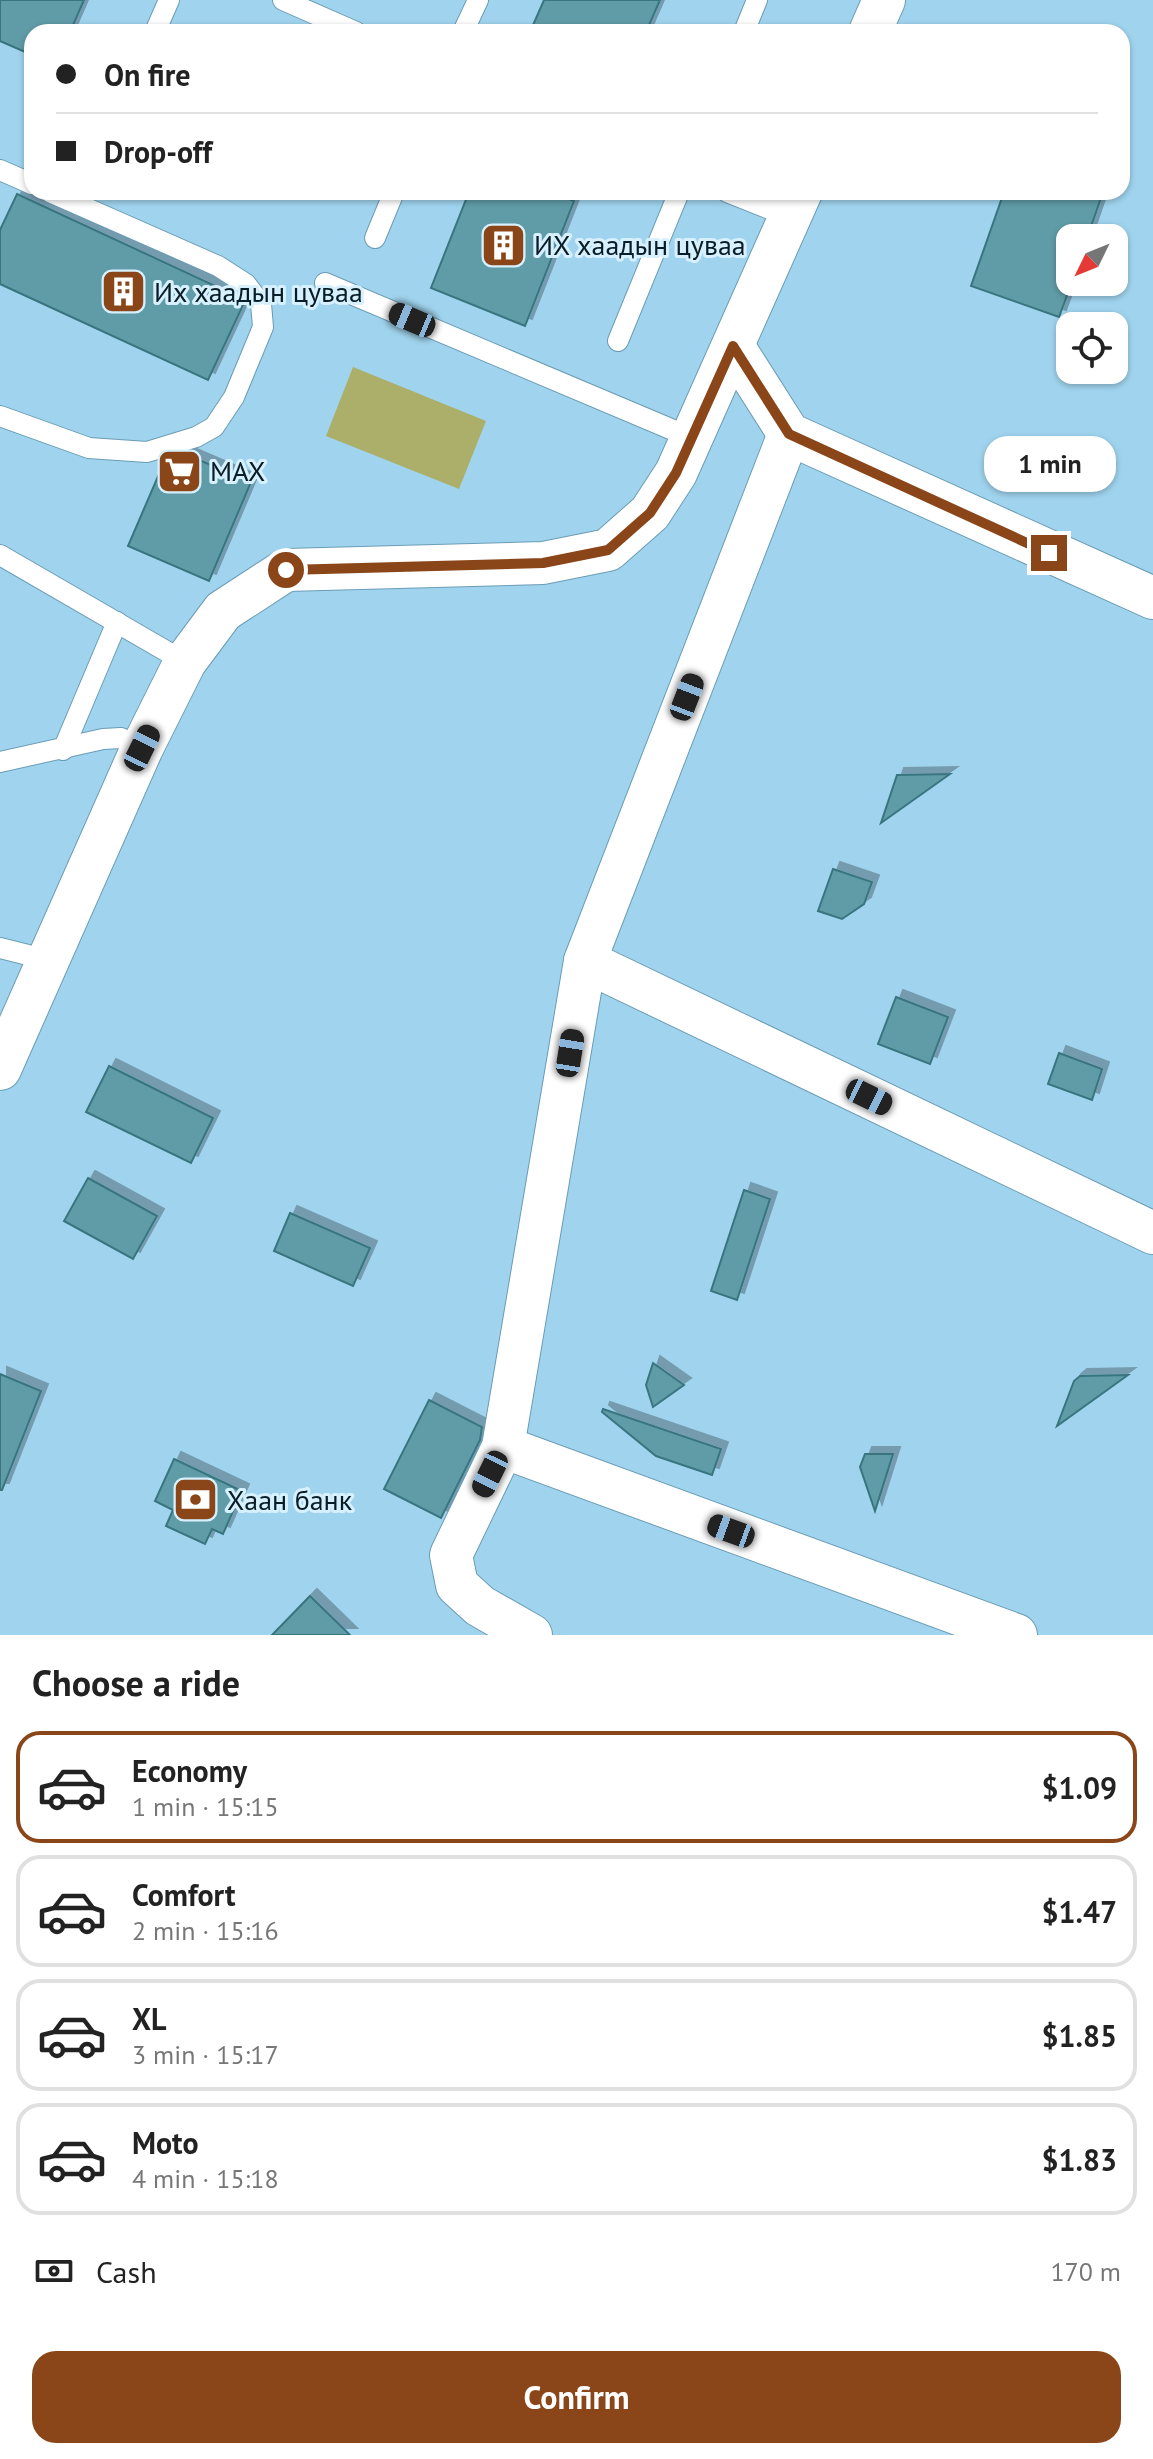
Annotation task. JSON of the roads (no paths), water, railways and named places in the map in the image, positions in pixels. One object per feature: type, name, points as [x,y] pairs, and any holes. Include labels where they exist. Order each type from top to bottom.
[{"type":"street","points":[[874,24],[884,0]]},
{"type":"street","points":[[0,1069],[142,748],[185,662],[223,611],[286,570],[543,563],[608,550],[650,513],[676,473],[795,204]]},
{"type":"street","points":[[733,346],[789,434],[1153,598]]},
{"type":"street","points":[[531,1635],[480,1606],[457,1585],[451,1555],[503,1447],[585,961],[789,434]]},
{"type":"street","points":[[585,961],[1153,1233]]},
{"type":"street","points":[[503,1447],[1016,1635]]},
{"type":"lane","points":[[158,24],[169,0]]},
{"type":"lane","points":[[283,0],[338,24]]},
{"type":"lane","points":[[467,24],[478,0]]},
{"type":"lane","points":[[747,24],[757,0]]},
{"type":"lane","points":[[0,170],[24,180]]},
{"type":"lane","points":[[0,416],[89,448],[147,452],[196,437],[214,427],[234,397],[263,327],[261,304],[246,284],[218,266],[68,200]]},
{"type":"lane","points":[[375,238],[391,200]]},
{"type":"lane","points":[[618,341],[676,200]]},
{"type":"lane","points":[[772,200],[795,204]]},
{"type":"lane","points":[[325,283],[692,438]]},
{"type":"lane","points":[[0,555],[185,662]]},
{"type":"lane","points":[[63,750],[117,622]]},
{"type":"lane","points":[[0,762],[121,738],[142,748]]},
{"type":"lane","points":[[0,948],[48,960]]},
{"type":"place","name":"ИХ хаадын цуваа","points":[[503,245]]},
{"type":"place","name":"Их хаадын цуваа","points":[[123,292]]},
{"type":"place","name":"МАХ","points":[[179,471]]},
{"type":"place","name":"Хаан банк","points":[[196,1500]]}]
